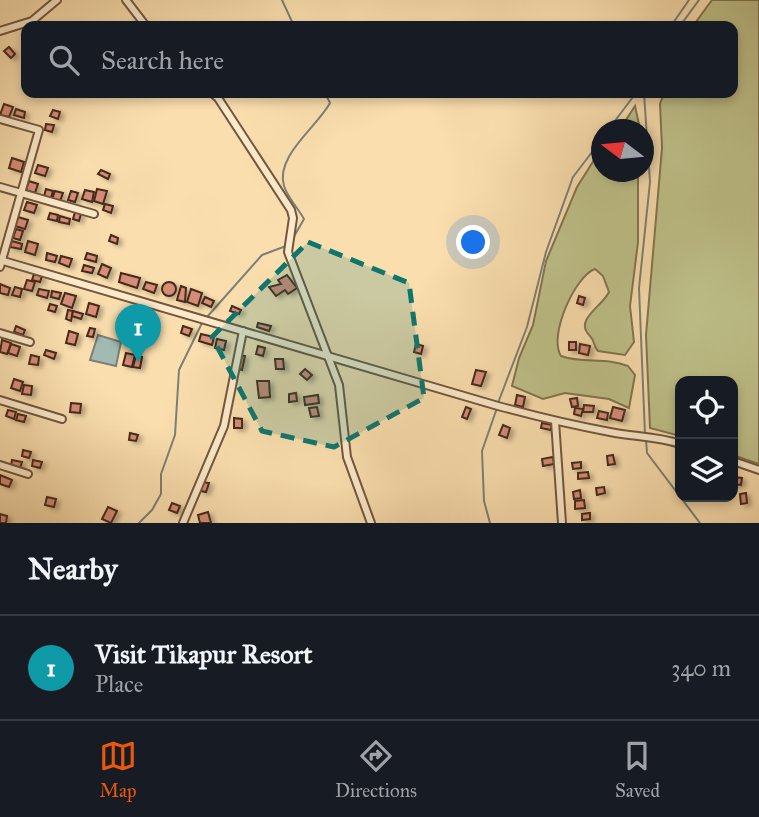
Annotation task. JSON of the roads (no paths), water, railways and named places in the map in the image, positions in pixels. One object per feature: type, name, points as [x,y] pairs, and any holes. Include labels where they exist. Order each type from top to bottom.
[{"type":"street","points":[[32,21],[57,0]]},
{"type":"street","points":[[126,0],[142,21]]},
{"type":"street","points":[[0,31],[21,24]]},
{"type":"street","points":[[216,98],[232,118],[293,218],[288,252],[339,385],[347,457],[371,523]]},
{"type":"street","points":[[0,118],[38,130],[1,263],[555,421],[613,433],[658,436],[675,442]]},
{"type":"street","points":[[0,187],[94,214]]},
{"type":"street","points":[[183,523],[224,426],[243,331]]},
{"type":"street","points":[[0,333],[30,342]]},
{"type":"street","points":[[0,400],[62,418]]},
{"type":"street","points":[[555,421],[562,523]]},
{"type":"street","points":[[738,463],[759,470]]},
{"type":"street","points":[[0,465],[28,474]]},
{"type":"water","points":[[98,335],[121,342],[116,366],[90,360]]},
{"type":"waterway","points":[[282,0],[292,21]]},
{"type":"waterway","points":[[674,21],[689,0]]},
{"type":"waterway","points":[[684,21],[699,0]]},
{"type":"waterway","points":[[292,240],[304,219],[284,186],[283,175],[291,153],[330,103],[328,98]]},
{"type":"waterway","points":[[616,119],[632,98]]},
{"type":"waterway","points":[[644,98],[650,182],[639,288],[645,435]]},
{"type":"waterway","points":[[498,403],[527,327],[546,252],[573,177],[591,153]]},
{"type":"waterway","points":[[207,317],[262,255],[286,246]]},
{"type":"waterway","points":[[139,523],[152,510],[161,494],[161,474],[175,435],[179,370],[203,321]]},
{"type":"waterway","points":[[490,523],[484,501],[482,451],[497,408]]},
{"type":"waterway","points":[[646,440],[647,453],[700,523]]},
{"type":"place","name":"Visit Tikapur Resort","points":[[138,362]]}]
